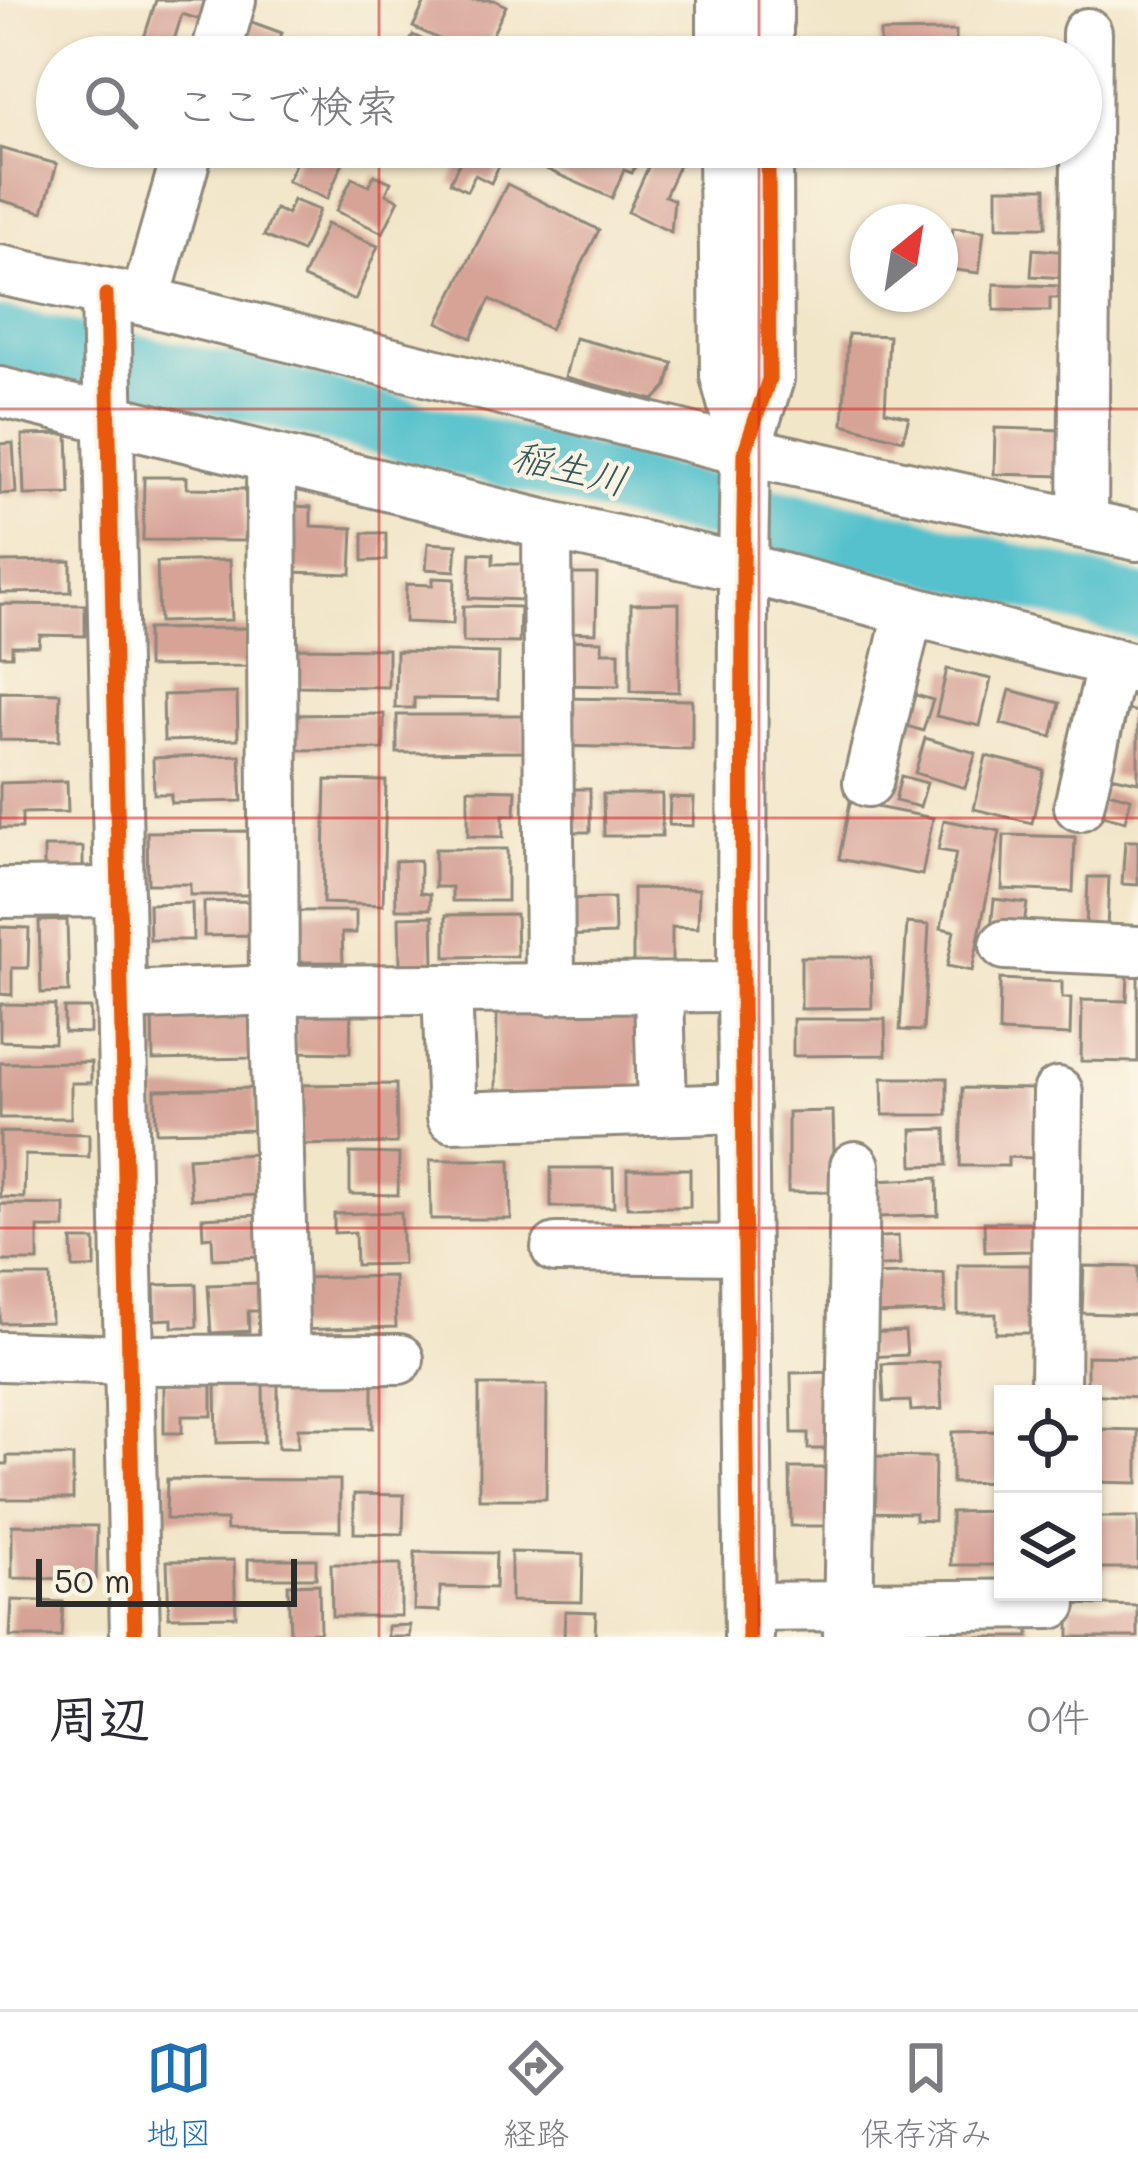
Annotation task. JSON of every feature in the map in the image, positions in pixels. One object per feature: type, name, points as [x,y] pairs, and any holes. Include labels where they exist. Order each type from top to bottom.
[{"type":"street","points":[[221,36],[231,0]]},
{"type":"street","points":[[722,0],[722,36]]},
{"type":"street","points":[[768,0],[768,36]]},
{"type":"street","points":[[135,1637],[111,407],[119,306],[180,168]]},
{"type":"street","points":[[723,168],[724,376],[745,462]]},
{"type":"street","points":[[768,168],[769,379],[745,462],[743,557],[749,1622],[1052,1611]]},
{"type":"street","points":[[1083,523],[1086,168]]},
{"type":"street","points":[[0,270],[119,306],[745,462],[1138,536]]},
{"type":"street","points":[[0,392],[111,407],[271,459],[547,524],[743,557],[910,610],[1125,666],[1079,806]]},
{"type":"street","points":[[271,459],[274,990],[285,1358]]},
{"type":"street","points":[[547,524],[550,990]]},
{"type":"street","points":[[868,782],[910,610]]},
{"type":"street","points":[[0,893],[118,892]]},
{"type":"street","points":[[1005,945],[1138,951]]},
{"type":"street","points":[[120,996],[274,990],[742,987]]},
{"type":"street","points":[[659,988],[662,1111]]},
{"type":"street","points":[[447,989],[452,1117],[744,1108]]},
{"type":"street","points":[[1054,1385],[1058,1092]]},
{"type":"street","points":[[847,1622],[855,1166]]},
{"type":"street","points":[[556,1248],[745,1250]]},
{"type":"street","points":[[0,1356],[399,1359]]},
{"type":"building","points":[[156,0],[213,0],[207,22],[182,14],[175,36],[145,36]]},
{"type":"building","points":[[426,0],[494,0],[506,6],[492,36],[432,36],[413,27]]},
{"type":"building","points":[[249,21],[282,33],[281,36],[244,36]]},
{"type":"building","points":[[956,31],[956,36],[880,36],[880,32]]},
{"type":"building","points":[[0,148],[36,158],[36,168],[56,168],[43,212],[0,200]]},
{"type":"building","points":[[293,168],[340,168],[327,199],[287,181]]},
{"type":"building","points":[[457,168],[498,168],[491,183],[475,175],[467,191],[450,182]]},
{"type":"building","points":[[634,168],[632,173],[624,170],[612,198],[546,169]]},
{"type":"building","points":[[648,168],[678,168],[665,196],[674,200],[671,232],[628,212]]},
{"type":"building","points":[[374,175],[391,182],[386,194],[399,200],[383,233],[336,211],[352,178],[369,186]]},
{"type":"building","points":[[507,184],[599,230],[550,329],[490,299],[471,338],[438,322]]},
{"type":"building","points":[[997,188],[1046,188],[1046,227],[997,227]]},
{"type":"building","points":[[293,200],[319,210],[302,252],[264,236],[275,209],[287,214]]},
{"type":"building","points":[[326,224],[378,246],[355,300],[303,278]]},
{"type":"building","points":[[958,228],[984,231],[979,273],[958,270]]},
{"type":"building","points":[[1033,249],[1069,252],[1067,278],[1031,276]]},
{"type":"building","points":[[994,284],[1059,286],[1059,298],[1050,298],[1050,311],[994,310]]},
{"type":"building","points":[[848,334],[889,336],[885,411],[909,417],[903,440],[843,424]]},
{"type":"building","points":[[575,338],[673,363],[667,386],[654,400],[565,377]]},
{"type":"building","points":[[995,428],[1063,430],[1062,476],[994,474]]},
{"type":"building","points":[[68,434],[70,494],[24,495],[22,435]]},
{"type":"building","points":[[13,443],[16,493],[0,494],[0,444]]},
{"type":"building","points":[[144,477],[187,477],[187,488],[246,489],[245,541],[143,540]]},
{"type":"building","points":[[293,506],[311,507],[311,526],[353,528],[351,574],[291,572]]},
{"type":"building","points":[[363,533],[386,533],[386,560],[363,561]]},
{"type":"building","points":[[428,543],[457,545],[455,571],[426,569]]},
{"type":"building","points":[[471,553],[493,554],[493,564],[523,564],[522,600],[469,598]]},
{"type":"building","points":[[230,560],[232,620],[159,622],[157,562]]},
{"type":"building","points":[[71,561],[71,592],[0,593],[0,562]]},
{"type":"building","points":[[564,574],[597,574],[596,633],[563,632]]},
{"type":"building","points":[[433,578],[455,579],[453,624],[405,622],[406,584],[433,585]]},
{"type":"building","points":[[679,603],[679,692],[631,691],[631,604]]},
{"type":"building","points":[[0,604],[85,605],[85,636],[40,635],[39,646],[12,646],[12,656],[0,656]]},
{"type":"building","points":[[463,606],[520,607],[519,643],[463,642]]},
{"type":"building","points":[[247,628],[248,666],[147,667],[147,629]]},
{"type":"building","points":[[562,640],[602,641],[602,652],[619,652],[619,686],[561,685]]},
{"type":"building","points":[[293,648],[388,649],[388,687],[293,686]]},
{"type":"building","points":[[396,651],[499,653],[498,699],[414,698],[414,708],[395,708]]},
{"type":"building","points":[[947,669],[991,679],[980,726],[936,716]]},
{"type":"building","points":[[1010,690],[1060,703],[1052,737],[1001,724]]},
{"type":"building","points":[[0,692],[60,693],[59,741],[0,740]]},
{"type":"building","points":[[237,693],[238,739],[164,741],[163,695]]},
{"type":"building","points":[[909,693],[933,700],[923,731],[900,724]]},
{"type":"building","points":[[559,698],[692,700],[692,749],[558,746]]},
{"type":"building","points":[[1128,710],[1138,712],[1138,782],[1111,776]]},
{"type":"building","points":[[384,714],[384,749],[287,750],[286,715]]},
{"type":"building","points":[[397,715],[525,715],[526,752],[397,753]]},
{"type":"building","points":[[925,738],[976,753],[965,788],[915,773]]},
{"type":"building","points":[[240,755],[242,801],[171,803],[171,794],[154,794],[153,758]]},
{"type":"building","points":[[986,756],[1044,770],[1032,823],[974,809]]},
{"type":"building","points":[[901,776],[927,783],[920,807],[895,801]]},
{"type":"building","points":[[326,780],[386,781],[383,905],[323,903]]},
{"type":"building","points":[[67,781],[68,812],[22,813],[22,828],[0,828],[0,783]]},
{"type":"building","points":[[468,789],[516,790],[515,815],[503,815],[503,837],[468,836]]},
{"type":"building","points":[[566,789],[590,789],[590,832],[566,832]]},
{"type":"building","points":[[1104,791],[1131,798],[1125,821],[1098,814]]},
{"type":"building","points":[[603,794],[662,794],[662,836],[604,836]]},
{"type":"building","points":[[670,797],[694,798],[693,826],[669,825]]},
{"type":"building","points":[[850,802],[933,818],[922,875],[839,859]]},
{"type":"building","points":[[944,820],[1000,831],[972,971],[947,966],[954,931],[941,928],[956,853],[938,850]]},
{"type":"building","points":[[249,831],[250,895],[190,895],[190,884],[148,884],[147,832]]},
{"type":"building","points":[[1004,835],[1075,837],[1073,892],[1002,889]]},
{"type":"building","points":[[1125,841],[1138,841],[1138,885],[1122,884]]},
{"type":"building","points":[[44,847],[83,847],[83,875],[44,875]]},
{"type":"building","points":[[435,849],[507,849],[507,901],[452,901],[452,887],[435,887]]},
{"type":"building","points":[[420,860],[420,893],[430,894],[430,909],[396,909],[395,861]]},
{"type":"building","points":[[1088,877],[1109,877],[1107,931],[1086,930]]},
{"type":"building","points":[[633,888],[699,889],[698,928],[672,927],[672,968],[633,968]]},
{"type":"building","points":[[614,898],[615,934],[559,936],[558,899]]},
{"type":"building","points":[[994,899],[1027,903],[1023,932],[991,928]]},
{"type":"building","points":[[254,901],[255,935],[204,936],[204,902]]},
{"type":"building","points":[[192,903],[193,940],[150,940],[149,904]]},
{"type":"building","points":[[287,911],[356,911],[356,933],[342,933],[343,962],[287,962]]},
{"type":"building","points":[[516,914],[517,956],[446,957],[446,915]]},
{"type":"building","points":[[433,916],[434,964],[400,965],[399,917]]},
{"type":"building","points":[[67,920],[69,992],[41,993],[39,921]]},
{"type":"building","points":[[907,923],[929,925],[923,1031],[900,1030]]},
{"type":"building","points":[[0,927],[29,928],[28,968],[12,968],[12,995],[0,994]]},
{"type":"building","points":[[801,957],[871,957],[872,1008],[801,1009]]},
{"type":"building","points":[[1128,971],[1138,971],[1138,1062],[1081,1061],[1082,1000],[1127,1001]]},
{"type":"building","points":[[1000,979],[1062,982],[1062,998],[1071,998],[1070,1035],[999,1032]]},
{"type":"building","points":[[0,1004],[55,1005],[54,1043],[0,1041]]},
{"type":"building","points":[[294,1007],[351,1007],[350,1053],[294,1052]]},
{"type":"building","points":[[64,1008],[90,1008],[90,1033],[64,1032]]},
{"type":"building","points":[[497,1010],[637,1012],[636,1097],[496,1095]]},
{"type":"building","points":[[253,1013],[254,1058],[153,1060],[152,1014]]},
{"type":"building","points":[[793,1019],[885,1019],[886,1055],[793,1056]]},
{"type":"building","points":[[91,1062],[91,1083],[71,1083],[71,1118],[0,1118],[0,1063]]},
{"type":"building","points":[[882,1078],[947,1078],[947,1115],[883,1115]]},
{"type":"building","points":[[396,1084],[397,1143],[295,1145],[295,1085]]},
{"type":"building","points":[[255,1088],[256,1130],[156,1132],[155,1090]]},
{"type":"building","points":[[962,1088],[1034,1089],[1033,1158],[1008,1157],[1008,1166],[960,1166]]},
{"type":"building","points":[[833,1111],[835,1192],[788,1192],[788,1112]]},
{"type":"building","points":[[946,1129],[947,1165],[913,1166],[912,1130]]},
{"type":"building","points":[[0,1132],[89,1134],[89,1157],[25,1155],[24,1198],[0,1197]]},
{"type":"building","points":[[350,1153],[399,1154],[398,1195],[350,1194]]},
{"type":"building","points":[[253,1154],[255,1195],[191,1199],[188,1158]]},
{"type":"building","points":[[430,1160],[510,1160],[511,1219],[431,1219]]},
{"type":"building","points":[[551,1168],[613,1168],[614,1207],[551,1207]]},
{"type":"building","points":[[627,1169],[690,1169],[690,1207],[627,1207]]},
{"type":"building","points":[[937,1178],[938,1215],[878,1217],[876,1181]]},
{"type":"building","points":[[0,1204],[65,1205],[65,1228],[38,1228],[38,1261],[0,1261]]},
{"type":"building","points":[[401,1212],[403,1264],[356,1265],[355,1232],[334,1233],[334,1214]]},
{"type":"building","points":[[259,1215],[262,1257],[213,1259],[212,1237],[203,1238],[202,1218]]},
{"type":"building","points":[[984,1222],[1031,1222],[1032,1251],[985,1252]]},
{"type":"building","points":[[898,1236],[900,1265],[870,1267],[868,1238]]},
{"type":"building","points":[[72,1240],[95,1240],[95,1268],[73,1268]]},
{"type":"building","points":[[958,1265],[1030,1265],[1030,1333],[996,1333],[996,1314],[958,1314]]},
{"type":"building","points":[[1084,1266],[1138,1267],[1138,1315],[1082,1313]]},
{"type":"building","points":[[944,1273],[945,1312],[867,1314],[866,1275]]},
{"type":"building","points":[[0,1276],[50,1276],[51,1322],[0,1323]]},
{"type":"building","points":[[394,1276],[396,1327],[295,1330],[293,1278]]},
{"type":"building","points":[[259,1283],[260,1311],[248,1311],[249,1331],[211,1333],[208,1285]]},
{"type":"building","points":[[196,1284],[197,1327],[172,1327],[172,1319],[155,1320],[154,1285]]},
{"type":"building","points":[[905,1331],[907,1355],[867,1357],[865,1333]]},
{"type":"building","points":[[1087,1356],[1138,1357],[1138,1397],[1102,1395],[1102,1385],[1087,1385]]},
{"type":"building","points":[[939,1362],[942,1409],[911,1411],[910,1401],[884,1402],[882,1364]]},
{"type":"building","points":[[838,1372],[838,1449],[808,1449],[808,1433],[792,1433],[791,1373]]},
{"type":"building","points":[[278,1377],[373,1377],[373,1428],[298,1428],[298,1448],[278,1448]]},
{"type":"building","points":[[164,1381],[212,1381],[212,1416],[182,1416],[182,1433],[164,1433]]},
{"type":"building","points":[[216,1385],[263,1385],[264,1442],[217,1443]]},
{"type":"building","points":[[479,1385],[547,1385],[546,1499],[479,1499]]},
{"type":"building","points":[[1102,1429],[1138,1430],[1138,1483],[1102,1482]]},
{"type":"building","points":[[994,1431],[994,1482],[952,1483],[952,1432]]},
{"type":"building","points":[[7,1456],[73,1456],[73,1499],[0,1499],[0,1464],[7,1464]]},
{"type":"building","points":[[865,1456],[935,1457],[934,1521],[915,1520],[915,1513],[864,1512]]},
{"type":"building","points":[[790,1468],[831,1468],[831,1526],[791,1526]]},
{"type":"building","points":[[167,1479],[340,1480],[340,1531],[227,1530],[226,1520],[166,1519]]},
{"type":"building","points":[[354,1494],[404,1495],[403,1534],[354,1533]]},
{"type":"building","points":[[994,1511],[994,1565],[951,1565],[951,1512]]},
{"type":"building","points":[[1102,1517],[1138,1517],[1138,1568],[1102,1568]]},
{"type":"building","points":[[12,1525],[97,1526],[96,1579],[12,1578]]},
{"type":"building","points":[[415,1552],[496,1553],[495,1588],[440,1587],[440,1611],[414,1610]]},
{"type":"building","points":[[511,1552],[583,1554],[582,1602],[511,1601]]},
{"type":"building","points":[[248,1559],[316,1559],[316,1578],[248,1578]]},
{"type":"building","points":[[234,1560],[236,1616],[169,1617],[167,1561]]},
{"type":"building","points":[[331,1564],[401,1564],[401,1616],[332,1616]]},
{"type":"building","points":[[319,1584],[320,1632],[290,1633],[288,1585]]},
{"type":"building","points":[[12,1600],[63,1602],[61,1637],[10,1637]]},
{"type":"building","points":[[1069,1604],[1138,1606],[1138,1637],[1069,1637]]},
{"type":"building","points":[[565,1611],[596,1612],[595,1637],[564,1637]]},
{"type":"building","points":[[862,1619],[922,1619],[922,1637],[862,1637]]},
{"type":"building","points":[[1029,1622],[1029,1637],[949,1637],[949,1623]]},
{"type":"building","points":[[410,1625],[410,1637],[388,1637],[388,1626]]},
{"type":"waterway","name":"稲生川","points":[[0,338],[229,385],[667,497],[906,547],[1138,607]]},
{"type":"cycle path","points":[[749,1637],[743,568],[745,451],[769,379],[768,168]]},
{"type":"cycle path","points":[[106,295],[135,1637]]}]
